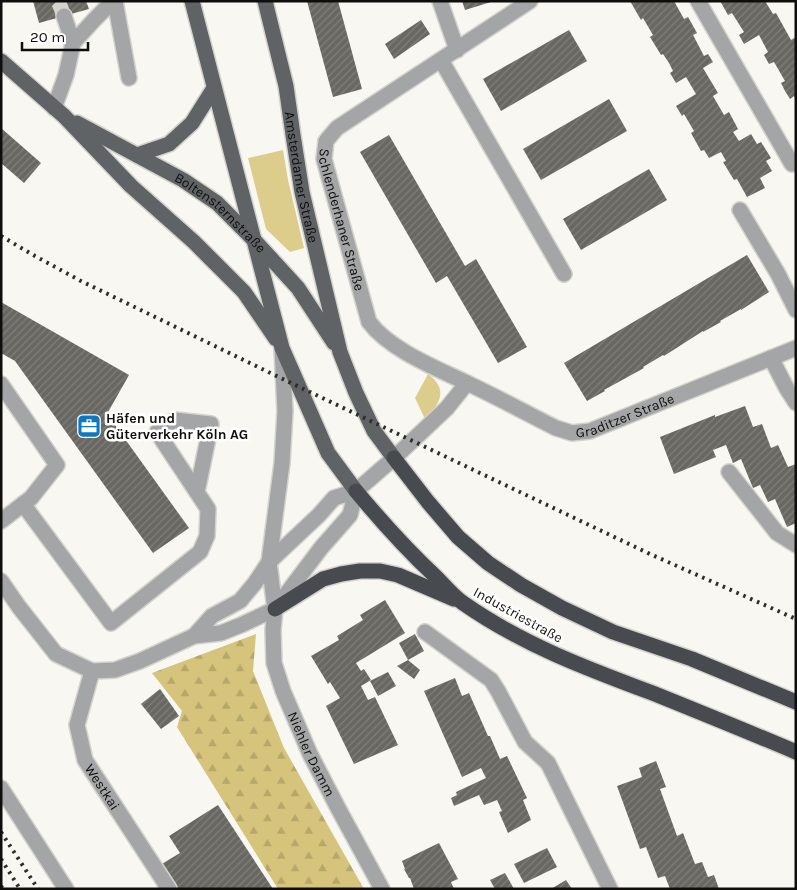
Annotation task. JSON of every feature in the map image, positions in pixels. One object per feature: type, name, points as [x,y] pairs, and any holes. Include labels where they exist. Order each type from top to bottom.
[{"type":"highway","name":"Industriestraße","points":[[394,458],[458,537],[488,562],[521,585],[562,608],[613,632],[692,659],[796,702]]},
{"type":"highway","name":"Industriestraße","points":[[356,491],[387,528],[461,602],[492,622],[560,657],[796,752]]},
{"type":"highway","points":[[275,609],[323,579],[360,571],[380,571],[398,575],[461,602]]},
{"type":"main road","points":[[192,1],[282,348]]},
{"type":"main road","name":"Amsterdamer Straße","points":[[265,1],[286,86],[302,192],[340,352]]},
{"type":"main road","name":"Boltensternstraße","points":[[1,61],[59,112],[131,186],[194,242],[244,292],[282,348]]},
{"type":"main road","points":[[137,155],[169,144],[192,123],[214,88]]},
{"type":"main road","name":"Boltensternstraße","points":[[59,112],[183,180],[217,203],[298,288],[340,352]]},
{"type":"main road","name":"Industriestraße","points":[[282,348],[328,453],[356,491]]},
{"type":"main road","name":"Industriestraße","points":[[340,352],[356,393],[374,431],[394,458]]},
{"type":"street","points":[[73,43],[114,1]]},
{"type":"street","points":[[114,1],[129,78]]},
{"type":"street","points":[[440,1],[457,50]]},
{"type":"street","points":[[698,1],[792,164]]},
{"type":"street","name":"Schlenderhaner Straße","points":[[467,383],[395,346],[376,331],[370,322],[324,159],[326,141],[337,128],[457,50],[524,3]]},
{"type":"street","points":[[59,112],[73,43],[64,16]]},
{"type":"street","points":[[442,60],[564,274]]},
{"type":"street","points":[[740,210],[778,274],[796,310]]},
{"type":"street","name":"Niehler Damm","points":[[282,348],[285,411],[282,463],[269,562],[275,609],[273,630],[274,664],[283,691],[318,770],[382,889]]},
{"type":"street","name":"Graditzer Straße","points":[[467,383],[556,428],[572,434],[590,431],[796,348]]},
{"type":"street","points":[[771,358],[786,389],[796,403]]},
{"type":"street","points":[[194,636],[212,616],[240,601],[255,584],[269,562],[319,515],[334,498],[356,491],[447,408],[467,383]]},
{"type":"street","points":[[1,384],[57,465],[31,498],[1,520]]},
{"type":"street","points":[[23,504],[111,623],[200,552],[207,536],[208,509],[157,432],[174,420],[211,424],[197,492]]},
{"type":"street","points":[[729,472],[777,533],[796,545]]},
{"type":"street","points":[[1,581],[56,654],[92,671],[116,670],[194,636],[221,633],[275,609],[321,548],[350,515],[356,491]]},
{"type":"street","points":[[425,632],[491,680],[525,742],[548,762],[610,889]]},
{"type":"street","name":"Westkai","points":[[92,671],[78,725],[85,760],[169,889]]},
{"type":"street","points":[[1,788],[66,889]]},
{"type":"shaded area","points":[[283,150],[304,248],[290,252],[266,229],[248,158]]},
{"type":"shaded area","points":[[428,374],[435,380],[440,396],[435,407],[425,419],[415,398]]},
{"type":"green space","points":[[256,634],[253,671],[284,748],[364,889],[278,889],[177,727],[182,711],[152,673]]},
{"type":"building","points":[[33,1],[86,1],[89,9],[39,23]]},
{"type":"building","points":[[307,1],[338,1],[362,89],[333,97]]},
{"type":"building","points":[[462,1],[491,1],[491,2],[465,10]]},
{"type":"building","points":[[630,1],[674,1],[684,19],[688,17],[697,33],[693,35],[704,56],[708,54],[713,62],[703,68],[718,93],[713,96],[724,115],[729,112],[738,129],[733,132],[739,141],[751,134],[757,144],[761,142],[771,158],[766,161],[772,171],[760,178],[765,188],[747,197],[737,179],[734,180],[723,162],[726,161],[721,152],[709,158],[704,150],[701,151],[691,133],[694,131],[684,114],[682,116],[676,106],[696,94],[686,77],[676,83],[670,73],[673,71],[669,63],[663,54],[661,55],[650,37],[653,35],[643,18],[641,20]]},
{"type":"building","points":[[720,1],[765,1],[773,14],[776,13],[791,40],[796,37],[796,100],[794,96],[790,99],[785,91],[781,83],[785,81],[774,62],[769,64],[764,55],[768,52],[759,35],[744,44],[739,35],[744,32],[732,13],[728,15]]},
{"type":"building","points":[[421,20],[430,34],[394,59],[385,44]]},
{"type":"building","points":[[569,30],[587,61],[501,111],[483,79]]},
{"type":"building","points":[[609,99],[627,131],[541,180],[523,149]]},
{"type":"building","points":[[1,128],[41,163],[24,183],[1,163]]},
{"type":"building","points":[[389,135],[465,266],[476,259],[527,347],[498,363],[447,276],[436,283],[360,152]]},
{"type":"building","points":[[649,169],[667,200],[581,250],[563,219]]},
{"type":"building","points":[[747,255],[769,292],[587,401],[564,363]]},
{"type":"building","name":"Häfen und Güterverkehr Köln AG","points":[[1,302],[129,375],[107,414],[189,528],[153,553],[15,361],[1,353]]},
{"type":"building","points":[[745,406],[753,427],[762,424],[771,448],[778,445],[788,467],[796,464],[796,523],[787,527],[775,499],[768,502],[760,485],[753,488],[741,459],[733,463],[726,445],[713,450],[716,457],[674,474],[660,437],[715,415],[715,417]]},
{"type":"building","points":[[385,600],[405,633],[356,663],[361,671],[364,669],[371,680],[361,686],[368,700],[375,697],[398,745],[354,764],[326,706],[340,698],[330,682],[328,684],[311,656],[339,640],[337,636],[363,620],[360,615]]},
{"type":"building","points":[[415,634],[424,651],[408,660],[399,643]]},
{"type":"building","points":[[408,660],[420,670],[414,679],[397,666]]},
{"type":"building","points":[[388,672],[396,686],[378,696],[370,681]]},
{"type":"building","points":[[455,678],[462,696],[469,693],[500,759],[507,756],[527,798],[523,800],[531,820],[508,833],[499,812],[502,811],[497,800],[484,805],[479,795],[454,806],[451,798],[457,795],[456,792],[486,778],[481,768],[462,777],[424,691]]},
{"type":"building","points":[[160,689],[179,716],[161,729],[141,704]]},
{"type":"building","points":[[656,761],[666,787],[660,789],[677,836],[683,833],[695,864],[702,862],[708,877],[714,875],[719,889],[670,889],[665,876],[658,878],[646,847],[640,849],[617,786],[642,777],[639,768]]},
{"type":"building","points":[[218,805],[273,889],[176,889],[160,865],[180,853],[169,836]]},
{"type":"building","points":[[439,843],[458,879],[451,882],[454,889],[414,889],[402,861]]},
{"type":"building","points":[[547,848],[557,867],[524,883],[514,864]]},
{"type":"building","points":[[505,873],[514,889],[495,889],[490,880]]},
{"type":"building","points":[[566,880],[572,889],[551,889]]},
{"type":"tunnel","points":[[57,1],[64,16]]},
{"type":"railway","points":[[1,236],[81,281],[291,383],[650,554],[796,619]]},
{"type":"railway","points":[[1,832],[38,889]]},
{"type":"railway","points":[[1,859],[20,889]]},
{"type":"place","name":"Häfen und Güterverkehr Köln AG","points":[[89,426]]}]
